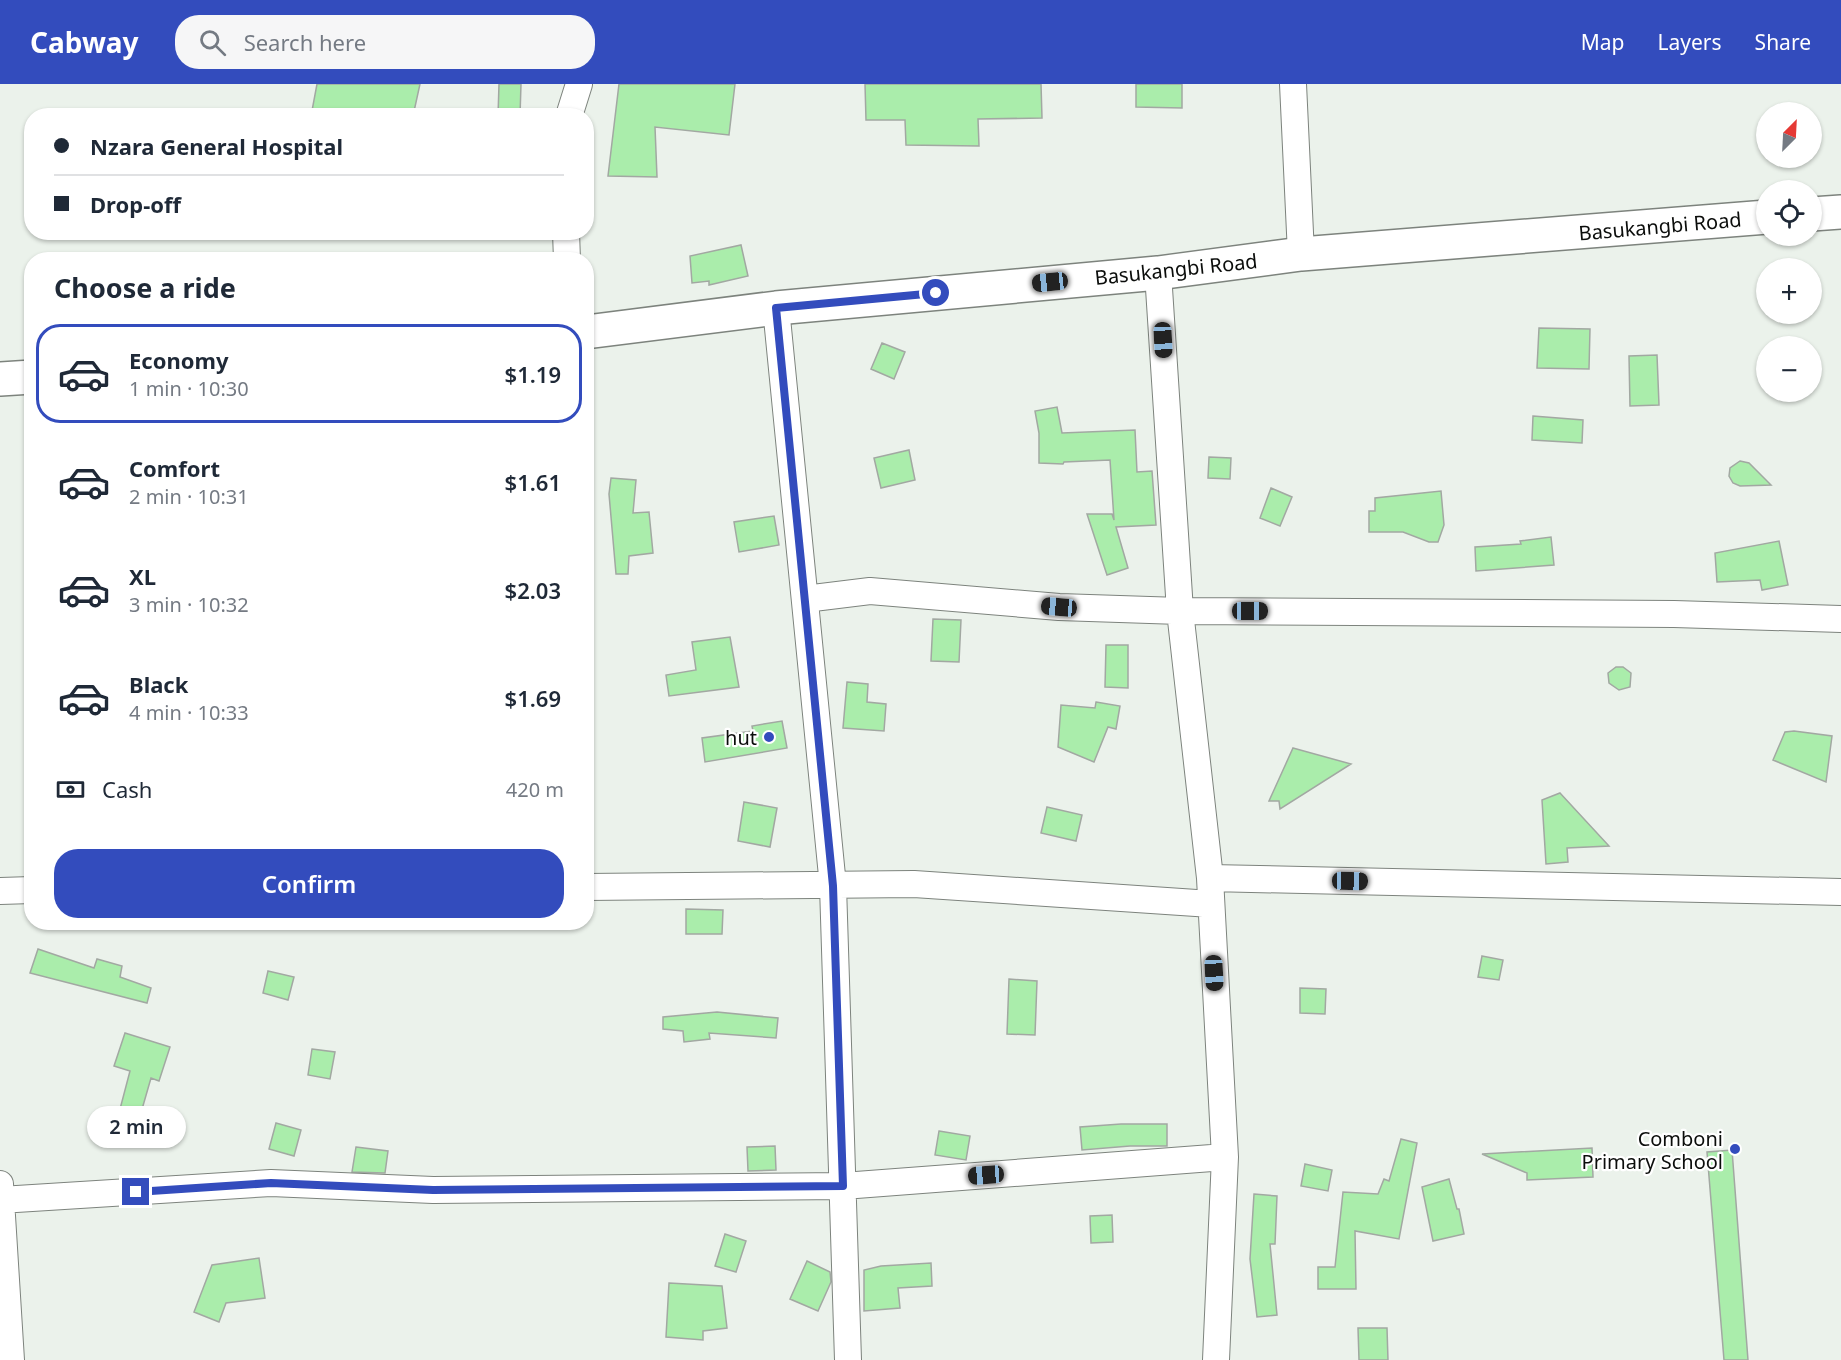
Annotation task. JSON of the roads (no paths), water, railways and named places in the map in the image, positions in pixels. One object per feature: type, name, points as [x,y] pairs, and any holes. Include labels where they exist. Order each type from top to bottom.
[{"type":"street","points":[[572,108],[579,84]]},
{"type":"street","points":[[1293,84],[1301,254]]},
{"type":"street","points":[[1822,213],[1841,212]]},
{"type":"street","name":"Basukangbi Road","points":[[594,331],[776,308],[1158,273],[1301,254],[1756,219]]},
{"type":"street","points":[[1158,273],[1180,611],[1210,878],[1225,1156],[1216,1360]]},
{"type":"street","points":[[776,308],[833,886],[848,1360]]},
{"type":"street","points":[[0,379],[24,378]]},
{"type":"street","points":[[805,599],[870,591],[1059,607],[1180,611],[1674,614],[1841,619]]},
{"type":"street","points":[[1210,878],[1841,892]]},
{"type":"street","points":[[594,887],[914,884],[1210,904]]},
{"type":"street","points":[[0,891],[24,890]]},
{"type":"street","points":[[11,1360],[1,1194],[271,1183],[433,1190],[843,1186],[1225,1156]]},
{"type":"place","name":"hut","points":[[769,737]]},
{"type":"place","name":"Comboni Primary School","points":[[1735,1149]]}]
